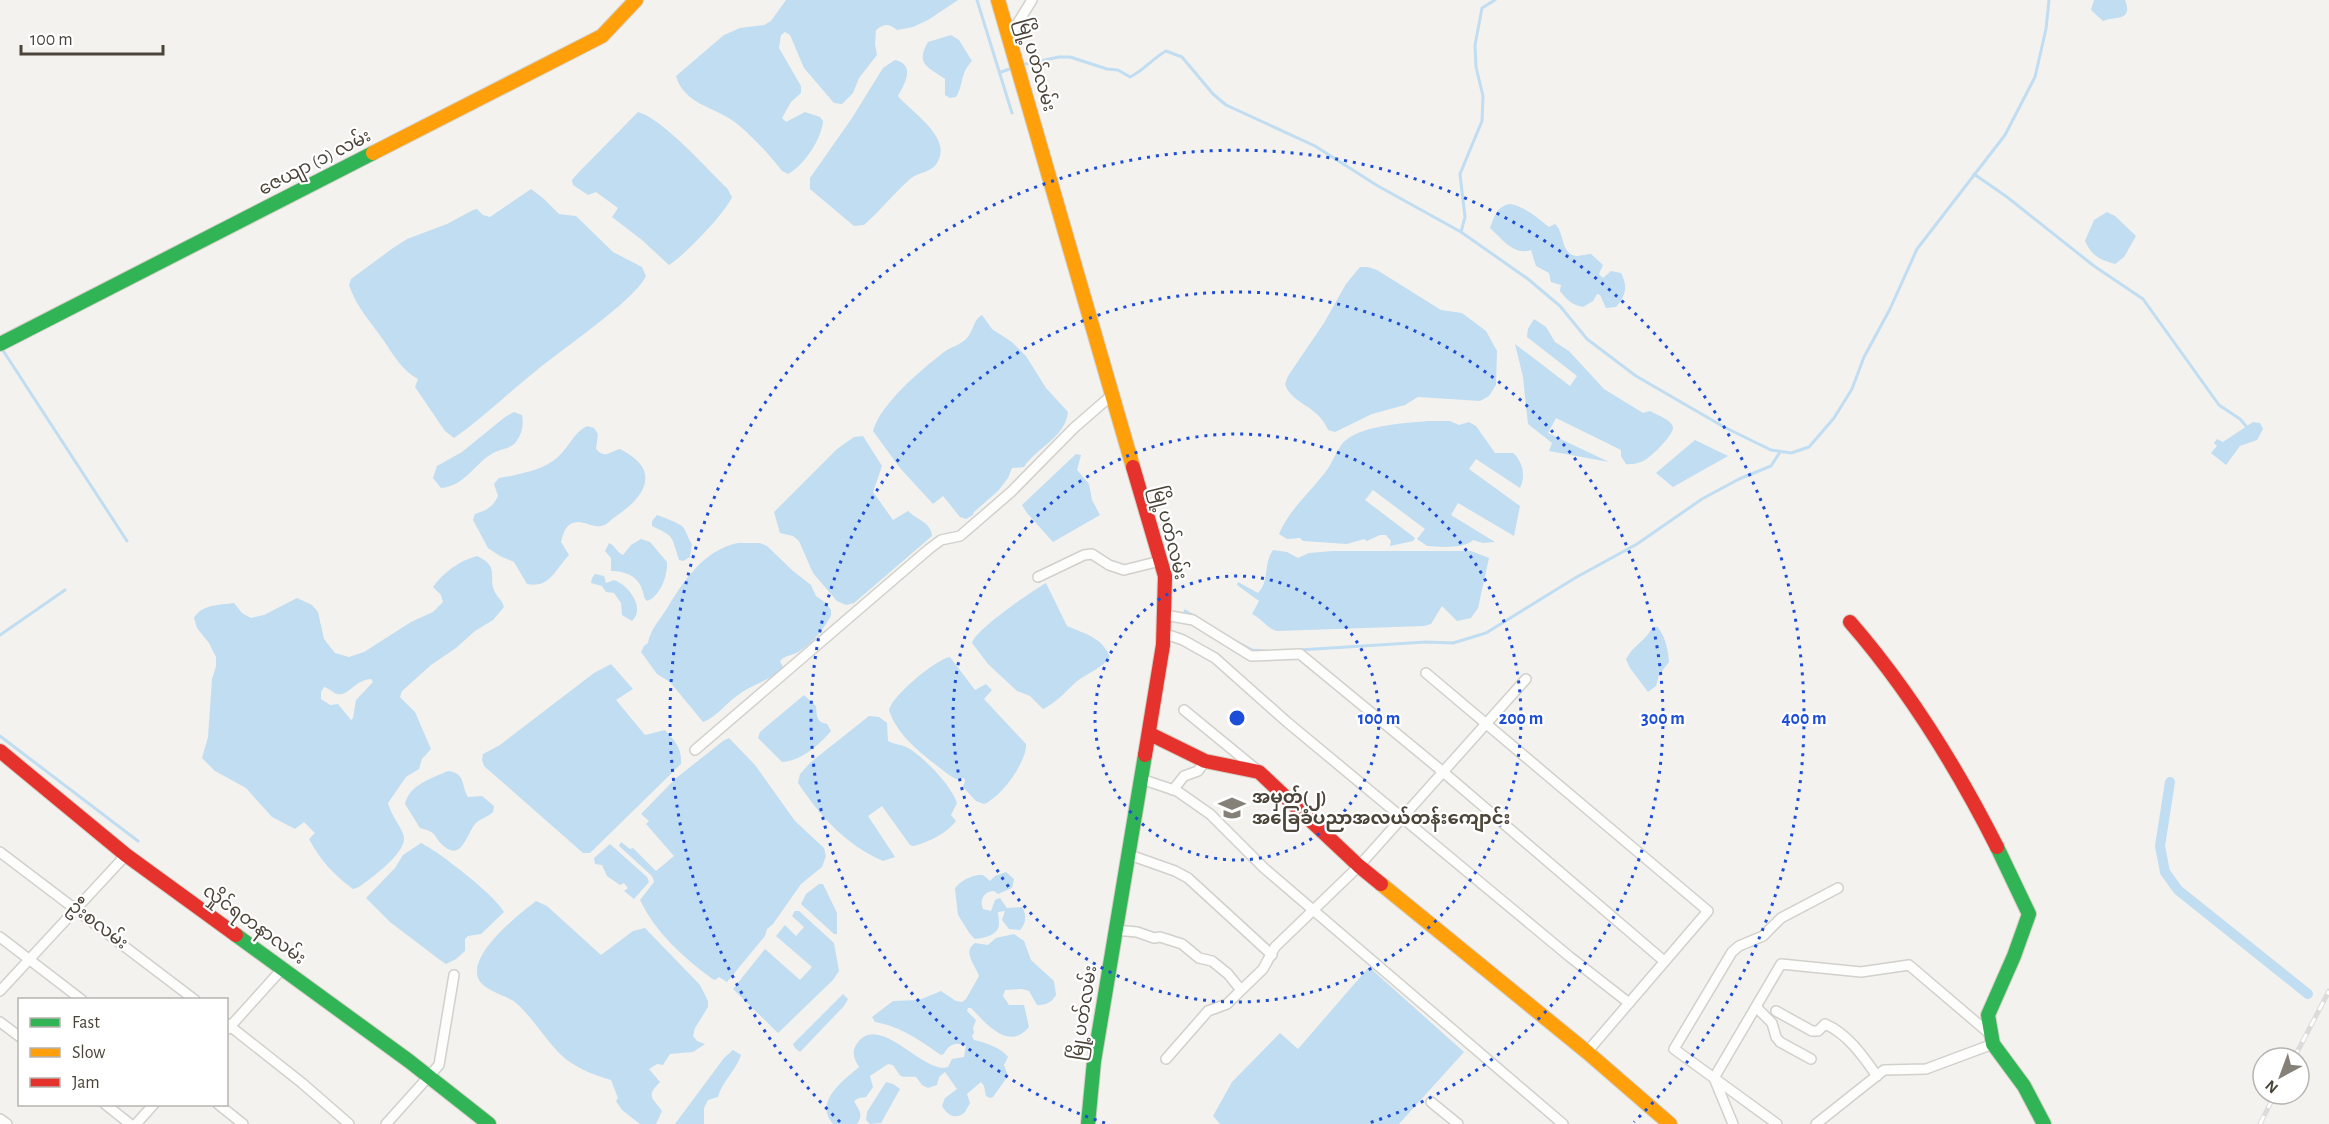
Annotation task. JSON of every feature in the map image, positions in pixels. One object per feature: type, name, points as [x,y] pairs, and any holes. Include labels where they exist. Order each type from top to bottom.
[{"type":"street","name":"ဇေယျာ (၁) လမ်း","points":[[2,344],[602,36],[636,0]]},
{"type":"street","name":"မြို့ပတ်လမ်း","points":[[998,0],[1164,576],[1165,615],[1150,734],[1114,930],[1094,1061],[1088,1124]]},
{"type":"street","points":[[1009,37],[1032,0]]},
{"type":"street","points":[[695,750],[929,549],[941,540],[960,536],[1011,492],[1074,428],[1113,394]]},
{"type":"street","points":[[1038,577],[1084,555],[1092,554],[1109,566],[1124,570],[1160,561]]},
{"type":"street","points":[[1165,615],[1193,620],[1251,656],[1300,654],[1442,771],[1664,961]]},
{"type":"street","points":[[1850,622],[1888,668],[1944,748],[2006,864],[2029,914],[2014,956],[1988,1015],[1992,1039]]},
{"type":"street","points":[[1163,633],[1183,640],[1215,658],[1287,722],[1570,957],[1629,1003]]},
{"type":"street","points":[[1425,673],[1708,911],[1587,1052]]},
{"type":"street","points":[[1166,1059],[1208,1011],[1227,1004],[1263,969],[1275,947],[1359,866],[1526,679]]},
{"type":"street","points":[[1184,710],[1259,772],[1359,866],[1587,1052],[1670,1124]]},
{"type":"street","points":[[1150,734],[1205,761],[1259,772]]},
{"type":"street","name":"လှိုင်ရတနာလမ်း","points":[[0,751],[126,855],[409,1061],[489,1124]]},
{"type":"street","points":[[1173,790],[1184,777],[1198,771],[1205,761]]},
{"type":"street","points":[[1141,779],[1173,790],[1210,814],[1264,868],[1563,1124]]},
{"type":"street","name":"ဦးစလမ်း","points":[[0,852],[194,998]]},
{"type":"street","points":[[1127,854],[1188,878],[1272,955]]},
{"type":"street","points":[[0,991],[126,855]]},
{"type":"street","points":[[1777,1124],[1674,1048],[1732,952],[1739,946],[1763,936],[1780,918],[1838,888]]},
{"type":"street","points":[[1114,930],[1137,932],[1182,944],[1199,958],[1212,961],[1242,990]]},
{"type":"street","points":[[0,937],[81,998]]},
{"type":"street","points":[[1714,1077],[1781,964],[1862,972],[1910,965],[1992,1039],[2024,1086],[2044,1124]]},
{"type":"street","points":[[282,969],[228,1027],[302,1083],[349,1124]]},
{"type":"street","points":[[386,1124],[440,1065],[454,975]]},
{"type":"street","points":[[1756,1007],[1772,1023],[1780,1042],[1811,1059]]},
{"type":"street","points":[[1776,1011],[1812,1031],[1818,1030],[1825,1024],[1832,1027],[1860,1050],[1876,1076]]},
{"type":"street","points":[[0,1022],[18,1036]]},
{"type":"street","points":[[1816,1124],[1884,1070],[1926,1069],[1992,1039]]},
{"type":"street","points":[[1714,1077],[1733,1124]]},
{"type":"street","points":[[1431,1102],[1458,1124]]},
{"type":"street","points":[[108,1106],[130,1124]]},
{"type":"street","points":[[136,1124],[152,1106]]},
{"type":"street","points":[[220,1106],[243,1124]]},
{"type":"street","points":[[0,1119],[7,1124]]},
{"type":"water","points":[[786,0],[958,0],[913,27],[897,30],[887,25],[876,30],[877,55],[859,78],[853,93],[842,104],[834,103],[804,68],[790,35],[785,32],[781,35],[779,48],[801,86],[801,93],[791,102],[782,118],[786,122],[805,112],[820,117],[823,121],[811,151],[800,165],[788,174],[782,171],[736,123],[686,93],[676,76],[724,35],[740,28],[764,25],[771,21]]},
{"type":"water","points":[[2094,0],[2125,0],[2127,12],[2122,17],[2103,21],[2091,10]]},
{"type":"water","points":[[951,35],[959,40],[972,61],[965,70],[956,97],[950,98],[945,95],[945,79],[925,64],[923,55],[928,42]]},
{"type":"water","points":[[895,60],[901,62],[907,70],[906,80],[898,96],[935,135],[940,144],[941,154],[934,166],[910,179],[864,225],[854,226],[810,189],[810,178],[852,118],[883,68]]},
{"type":"water","points":[[638,112],[648,116],[672,134],[727,188],[732,197],[722,213],[704,233],[669,265],[612,217],[618,208],[596,192],[588,195],[573,185],[572,180],[579,172]]},
{"type":"water","points":[[531,189],[559,214],[576,216],[613,252],[642,267],[646,276],[628,298],[613,311],[454,438],[445,431],[415,387],[418,379],[399,362],[364,314],[349,285],[351,279],[407,239],[447,224],[473,210],[477,209],[483,215],[490,217]]},
{"type":"water","points":[[1510,204],[1526,210],[1549,227],[1555,224],[1567,251],[1576,256],[1591,254],[1603,265],[1599,274],[1603,278],[1611,271],[1621,273],[1625,282],[1625,291],[1616,307],[1606,308],[1600,295],[1597,294],[1593,301],[1583,307],[1573,303],[1560,291],[1561,285],[1551,282],[1549,273],[1536,266],[1531,250],[1514,249],[1499,237],[1490,228],[1499,210]]},
{"type":"water","points":[[2107,212],[2115,216],[2136,236],[2124,257],[2115,264],[2097,256],[2085,241],[2094,220]]},
{"type":"water","points":[[1360,267],[1377,270],[1441,310],[1462,313],[1486,331],[1497,351],[1496,385],[1489,396],[1480,401],[1418,397],[1405,405],[1372,414],[1335,432],[1328,430],[1318,415],[1288,391],[1285,384],[1288,376],[1324,323],[1346,284]]},
{"type":"water","points":[[982,315],[992,329],[1012,342],[1026,356],[1046,388],[1068,412],[1062,429],[1056,436],[1024,467],[1012,468],[998,491],[966,519],[960,517],[943,496],[933,504],[900,468],[873,431],[877,420],[893,398],[924,368],[944,352],[965,340]]},
{"type":"water","points":[[1534,319],[1546,327],[1555,342],[1569,351],[1604,389],[1643,413],[1650,411],[1672,424],[1671,434],[1652,455],[1639,463],[1626,464],[1621,456],[1621,450],[1556,418],[1548,433],[1609,462],[1549,451],[1552,443],[1528,424],[1523,377],[1515,344],[1570,386],[1577,376],[1527,337],[1528,329]]},
{"type":"water","points":[[514,412],[522,415],[523,419],[521,433],[516,442],[488,456],[457,483],[441,488],[433,478],[437,466],[462,452]]},
{"type":"water","points":[[1428,421],[1450,421],[1459,425],[1469,422],[1476,426],[1495,453],[1513,453],[1516,456],[1523,474],[1520,488],[1476,459],[1469,469],[1520,506],[1514,536],[1458,503],[1451,515],[1495,542],[1483,543],[1473,540],[1458,546],[1427,546],[1417,539],[1425,529],[1373,490],[1365,500],[1415,538],[1413,541],[1390,546],[1391,541],[1386,535],[1380,535],[1367,541],[1364,539],[1347,544],[1303,541],[1300,538],[1287,539],[1279,534],[1289,516],[1329,467],[1346,440],[1374,428]]},
{"type":"water","points":[[2253,422],[2260,423],[2263,429],[2257,440],[2240,446],[2226,465],[2211,453],[2217,446],[2214,443],[2217,439],[2223,442]]},
{"type":"water","points":[[587,426],[594,428],[598,434],[596,449],[599,452],[607,454],[620,449],[633,457],[645,474],[645,483],[635,500],[605,524],[596,526],[577,522],[568,526],[561,542],[569,555],[546,581],[535,585],[527,584],[514,562],[488,548],[473,520],[475,514],[489,508],[496,500],[498,496],[494,484],[499,478],[530,471],[552,462]]},
{"type":"water","points":[[863,436],[882,466],[873,492],[893,520],[908,511],[929,527],[932,536],[854,603],[846,605],[837,601],[813,573],[799,541],[793,536],[780,533],[774,512],[837,449],[854,437]]},
{"type":"water","points":[[1695,440],[1728,456],[1673,487],[1656,473]]},
{"type":"water","points":[[1076,454],[1081,455],[1077,470],[1089,484],[1092,500],[1100,515],[1053,542],[1022,505]]},
{"type":"water","points":[[657,515],[683,527],[692,544],[690,557],[683,561],[679,560],[671,538],[665,532],[652,526],[652,521]]},
{"type":"water","points":[[641,539],[650,542],[667,562],[662,585],[656,595],[647,601],[635,578],[626,573],[611,571],[611,558],[605,551],[609,543],[623,555],[631,545]]},
{"type":"water","points":[[738,543],[760,543],[767,546],[811,585],[816,596],[831,610],[831,616],[810,643],[780,661],[783,667],[778,672],[743,691],[713,717],[703,722],[670,682],[657,674],[641,652],[648,643],[655,626],[695,569],[714,552]]},
{"type":"water","points":[[1273,550],[1287,552],[1298,558],[1309,553],[1333,551],[1471,551],[1489,558],[1478,608],[1471,618],[1457,621],[1442,606],[1431,624],[1424,626],[1277,631],[1252,614],[1259,601],[1237,585],[1238,582],[1258,593],[1264,583],[1268,561]]},
{"type":"water","points":[[477,556],[489,565],[493,588],[504,607],[493,620],[431,665],[402,691],[400,697],[415,712],[431,749],[422,759],[419,769],[406,777],[388,803],[403,835],[403,844],[379,872],[353,889],[334,873],[318,854],[309,839],[315,833],[304,822],[295,829],[272,817],[246,788],[215,771],[202,758],[208,737],[216,657],[209,643],[197,628],[194,618],[197,613],[206,608],[234,603],[242,613],[251,618],[264,615],[297,598],[312,605],[318,612],[324,639],[335,653],[349,657],[364,652],[411,622],[433,612],[443,602],[441,595],[433,587],[452,568]],"holes":[[[371,679],[373,682],[356,700],[351,720],[338,704],[330,705],[321,699],[324,687],[341,694],[366,680]]]},
{"type":"water","points":[[595,574],[604,576],[606,583],[614,580],[620,583],[630,592],[637,610],[632,621],[622,615],[621,603],[614,593],[606,592],[602,586],[591,583]]},
{"type":"water","points":[[1046,583],[1067,626],[1098,641],[1110,657],[1043,709],[1030,696],[1017,691],[988,664],[972,643],[975,637],[993,620]]},
{"type":"water","points":[[1653,627],[1658,627],[1663,636],[1669,662],[1659,675],[1656,686],[1648,692],[1626,659]]},
{"type":"water","points":[[950,657],[975,690],[986,684],[992,690],[984,699],[1026,744],[1022,760],[1012,778],[998,794],[984,804],[976,801],[963,787],[964,778],[956,779],[949,775],[914,746],[899,729],[889,710],[898,696],[915,679],[935,664]]},
{"type":"water","points":[[611,664],[633,689],[616,700],[645,735],[665,730],[679,749],[681,764],[590,853],[583,853],[484,766],[482,760],[483,754],[500,745],[594,673]]},
{"type":"water","points":[[804,695],[816,706],[819,720],[827,724],[831,731],[809,751],[796,759],[782,762],[758,738],[760,732]]},
{"type":"water","points":[[869,716],[879,717],[887,723],[888,741],[907,747],[923,760],[944,781],[957,803],[951,815],[956,821],[948,829],[937,837],[914,846],[910,845],[882,806],[868,816],[895,857],[883,861],[845,838],[825,818],[798,783],[800,774],[811,762]]},
{"type":"water","points":[[729,738],[755,765],[795,821],[824,848],[826,856],[822,867],[801,884],[767,929],[765,936],[727,982],[719,977],[715,980],[711,978],[680,952],[654,923],[640,900],[654,882],[652,876],[619,846],[621,842],[630,849],[633,848],[656,871],[674,856],[646,824],[649,821],[641,814],[675,779]]},
{"type":"water","points":[[448,771],[458,774],[468,797],[482,796],[494,806],[493,812],[473,826],[464,843],[456,850],[445,847],[433,834],[420,828],[405,804],[407,797],[416,787]]},
{"type":"water","points":[[421,843],[466,874],[504,912],[481,934],[468,936],[465,939],[465,951],[446,964],[390,922],[366,898],[395,868],[403,855]]},
{"type":"water","points":[[610,844],[647,877],[649,882],[634,899],[624,891],[628,888],[624,883],[620,885],[607,876],[602,865],[595,864],[594,858]]},
{"type":"water","points":[[1006,872],[1014,879],[1012,888],[998,894],[994,891],[985,894],[982,899],[983,909],[991,911],[995,900],[1000,898],[1007,908],[1022,907],[1025,916],[1024,925],[1020,930],[1009,929],[1002,920],[1005,911],[998,912],[997,930],[987,937],[975,939],[958,915],[955,889],[962,881],[970,877],[982,875],[990,881],[995,876]]},
{"type":"water","points":[[819,884],[823,884],[837,913],[837,934],[834,934],[801,904],[806,894]]},
{"type":"water","points":[[536,901],[547,906],[601,955],[633,931],[645,928],[700,985],[708,1001],[708,1007],[695,1028],[693,1036],[697,1041],[705,1044],[693,1052],[670,1054],[663,1065],[657,1064],[649,1069],[660,1082],[652,1094],[653,1100],[662,1111],[656,1124],[640,1124],[622,1110],[616,1101],[618,1098],[611,1080],[587,1072],[565,1059],[516,1003],[485,987],[478,977],[479,961],[492,941]]},
{"type":"water","points":[[795,911],[799,911],[834,943],[839,971],[833,980],[778,1033],[733,989],[765,949],[800,980],[812,967],[776,936],[785,925],[796,936],[804,927],[792,916]]},
{"type":"water","points":[[1014,934],[1024,941],[1031,960],[1054,981],[1056,995],[1048,1003],[1037,1005],[1029,991],[1005,990],[1003,996],[1009,1005],[1024,1005],[1029,1027],[1013,1037],[1005,1036],[990,1027],[971,1008],[968,1008],[967,1011],[976,1020],[972,1036],[974,1040],[997,1048],[1008,1057],[1004,1065],[1008,1076],[993,1097],[986,1096],[981,1082],[967,1094],[970,1103],[965,1112],[952,1116],[942,1106],[945,1098],[957,1089],[945,1072],[939,1077],[937,1085],[928,1088],[922,1085],[916,1077],[902,1076],[893,1065],[888,1064],[870,1076],[873,1087],[866,1097],[854,1101],[860,1115],[857,1124],[833,1124],[828,1116],[828,1100],[839,1085],[859,1067],[854,1051],[856,1045],[865,1036],[876,1034],[888,1038],[938,1067],[948,1067],[952,1059],[964,1057],[966,1046],[953,1045],[941,1055],[902,1031],[875,1022],[872,1017],[893,1001],[919,1000],[941,991],[956,1001],[962,1002],[979,976],[969,954],[971,947],[975,943],[988,945],[996,938]]},
{"type":"water","points":[[1369,967],[1464,1052],[1399,1124],[1220,1124],[1213,1116],[1232,1082],[1280,1033],[1298,1049]]},
{"type":"water","points":[[843,994],[848,999],[844,1006],[800,1052],[795,1048],[793,1044]]},
{"type":"water","points":[[733,1050],[741,1055],[718,1097],[708,1100],[704,1108],[704,1124],[675,1124],[724,1058]]},
{"type":"water","points":[[886,1082],[900,1089],[881,1123],[870,1124],[866,1120],[867,1112]]},
{"type":"waterway","points":[[977,0],[1012,113]]},
{"type":"waterway","points":[[1461,232],[1465,217],[1460,174],[1482,121],[1483,96],[1476,67],[1475,45],[1482,8],[1495,0]]},
{"type":"waterway","points":[[1021,65],[1070,57],[1107,69],[1118,70],[1130,77],[1166,51],[1182,57],[1213,94],[1226,105],[1315,146],[1378,186],[1461,232],[1528,279],[1560,306],[1587,339],[1636,376],[1724,427],[1771,450],[1791,453],[1809,447],[1834,418],[1852,389],[1864,357],[1890,309],[1917,249],[2005,135],[2035,77],[2046,29],[2049,0]]},
{"type":"waterway","points":[[1001,72],[1015,67]]},
{"type":"waterway","points":[[1974,174],[2007,197],[2094,266],[2143,299],[2219,405],[2240,419],[2246,426]]},
{"type":"waterway","points":[[2,349],[127,541]]},
{"type":"waterway","points":[[1299,650],[1426,642],[1453,643],[1486,633],[1575,578],[1637,544],[1702,499],[1739,479],[1771,466],[1780,452]]},
{"type":"waterway","points":[[0,635],[65,590]]},
{"type":"waterway","points":[[1185,611],[1194,616]]},
{"type":"waterway","points":[[1235,641],[1252,650],[1265,651]]},
{"type":"waterway","points":[[0,736],[138,841]]},
{"type":"waterway","points":[[2170,782],[2160,846],[2165,872],[2178,890],[2308,994]]},
{"type":"railway","points":[[2300,1046],[2329,991]]},
{"type":"railway","points":[[2260,1124],[2269,1106]]},
{"type":"traffic: fast","points":[[0,344],[373,153]]},
{"type":"traffic: fast","points":[[1088,1124],[1094,1061],[1145,755]]},
{"type":"traffic: fast","points":[[1997,847],[2029,914],[2014,956],[1988,1015],[1993,1044],[2024,1086],[2044,1124]]},
{"type":"traffic: fast","points":[[236,935],[409,1061],[489,1124]]},
{"type":"traffic: slow","points":[[373,153],[602,36],[636,0]]},
{"type":"traffic: slow","points":[[998,0],[1133,467]]},
{"type":"traffic: slow","points":[[1381,884],[1587,1052],[1670,1124]]},
{"type":"traffic: jam","points":[[1133,467],[1165,576],[1163,645],[1145,755]]},
{"type":"traffic: jam","points":[[1850,622],[1893,675],[1931,730],[1997,847]]},
{"type":"traffic: jam","points":[[1150,734],[1205,761],[1259,772],[1381,884]]},
{"type":"traffic: jam","points":[[0,751],[126,855],[236,935]]},
{"type":"place","name":"အမှတ်(၂) အခြေခံပညာအလယ်တန်းကျောင်း","points":[[1232,808]]}]
